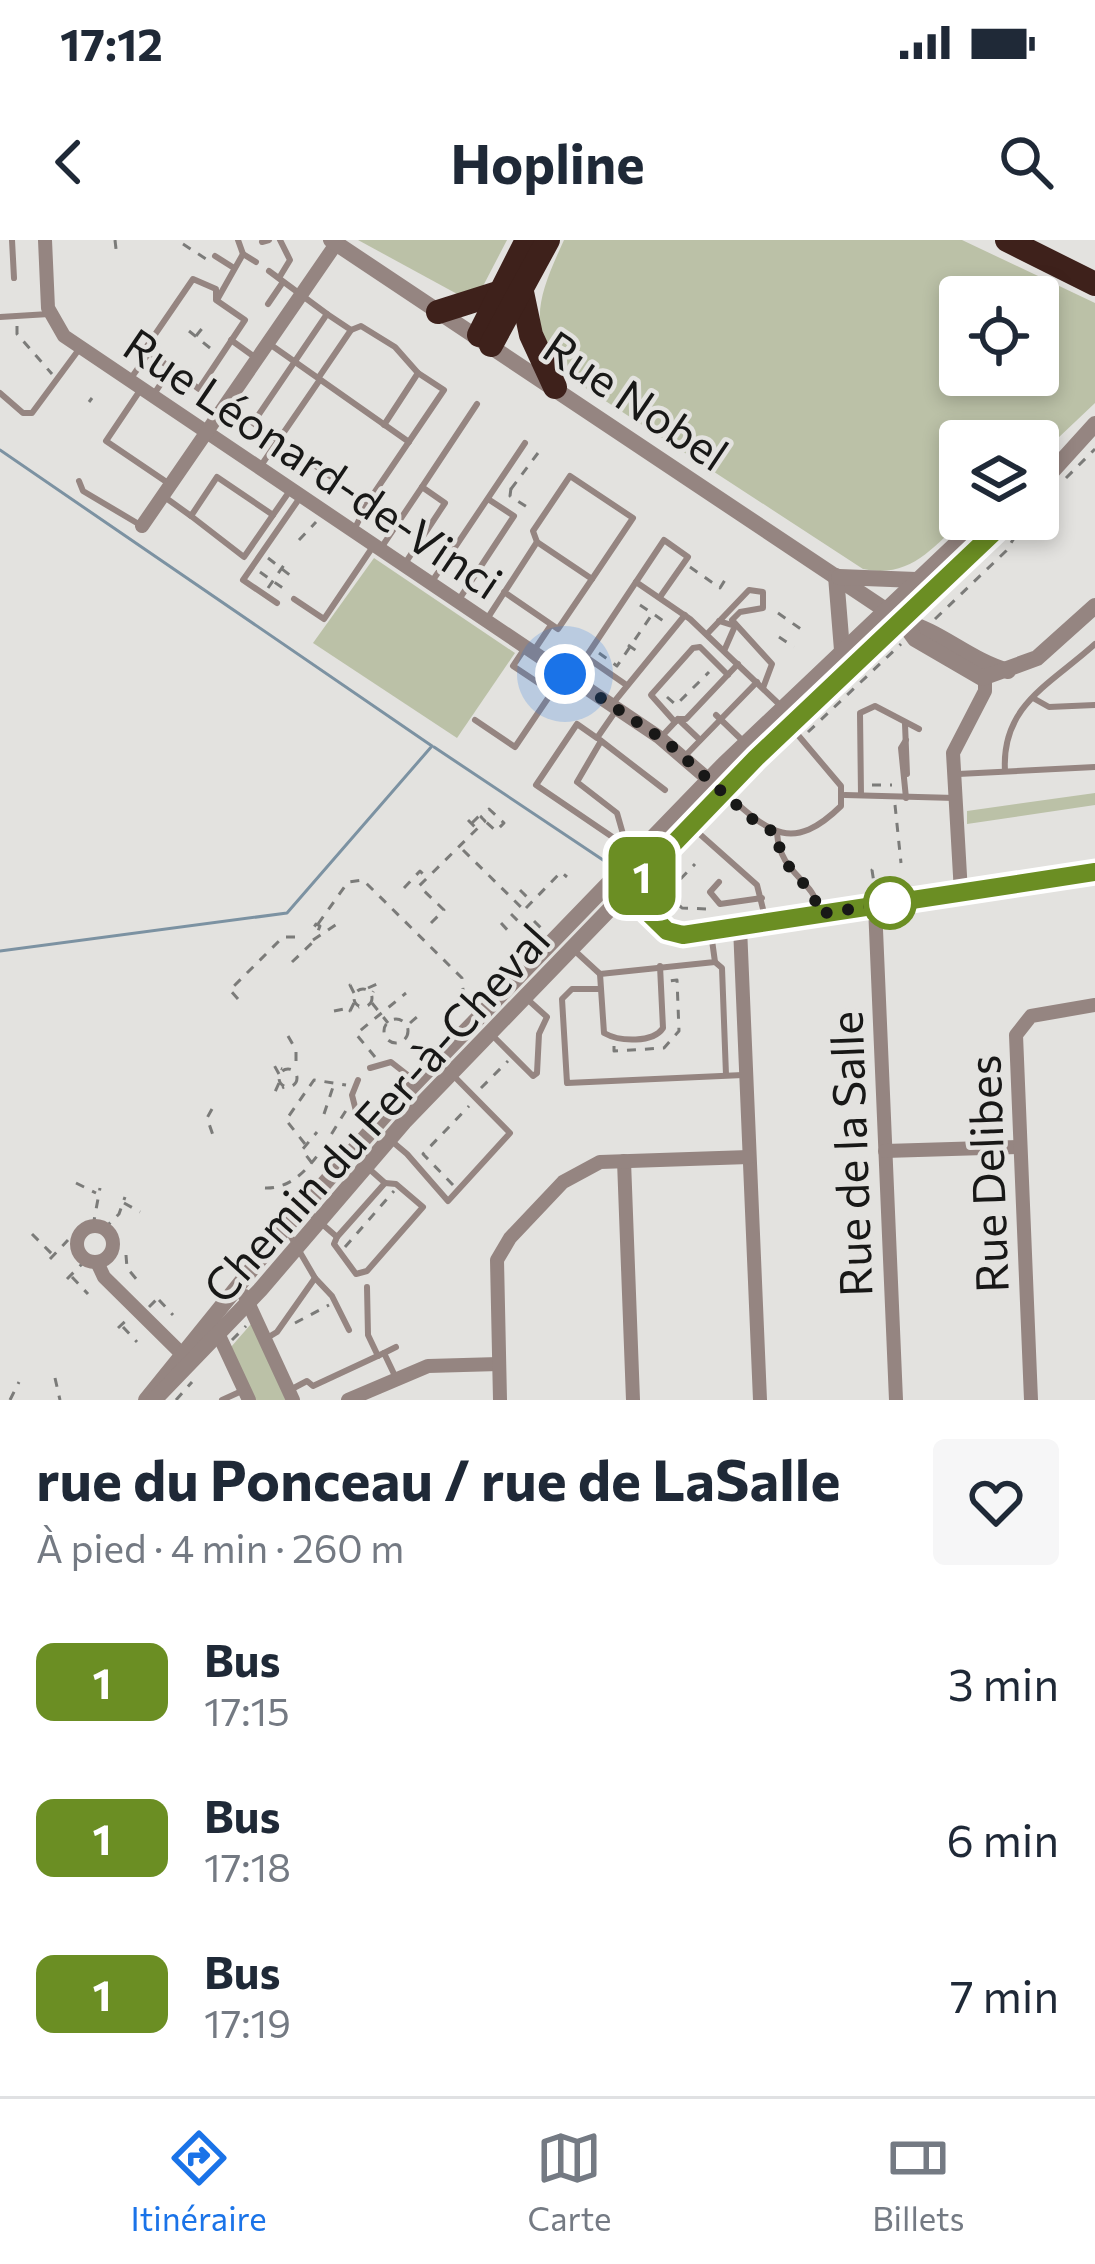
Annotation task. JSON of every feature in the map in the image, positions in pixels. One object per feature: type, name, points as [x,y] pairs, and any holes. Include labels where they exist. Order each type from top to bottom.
[{"type":"highway","points":[[527,240],[512,292],[555,388]]},
{"type":"highway","points":[[484,342],[548,240]]},
{"type":"highway","points":[[1007,240],[1095,284]]},
{"type":"highway","points":[[438,312],[512,292]]},
{"type":"street","points":[[45,240],[49,314]]},
{"type":"street","points":[[142,526],[333,242]]},
{"type":"street","name":"Rue Nobel","points":[[333,242],[902,621],[927,627],[981,662],[1008,671]]},
{"type":"street","name":"Rue Léonard-de-Vinci","points":[[49,314],[55,326],[80,348],[660,738],[716,786]]},
{"type":"street","points":[[1059,452],[1095,423]]},
{"type":"street","points":[[1059,463],[1095,423]]},
{"type":"street","name":"Chemin du Fer-à-Cheval","points":[[444,1067],[490,1034],[518,992],[573,949],[620,886],[691,825],[746,743],[959,540]]},
{"type":"street","name":"Chemin du Fer-à-Cheval","points":[[187,1359],[219,1336],[248,1303],[297,1243],[310,1213],[381,1132],[518,992],[597,897],[620,886],[631,849],[799,730],[986,540]]},
{"type":"street","points":[[842,650],[836,576],[916,580]]},
{"type":"street","points":[[961,892],[956,740],[985,691],[986,677],[1044,652],[1094,608]]},
{"type":"street","name":"Rue Nobel","points":[[902,621],[914,639],[956,668],[986,677]]},
{"type":"street","points":[[620,886],[670,933],[740,927],[876,902],[1095,872]]},
{"type":"street","points":[[573,949],[570,939],[591,914],[597,897]]},
{"type":"street","name":"Rue de la Salle","points":[[876,902],[896,1400]]},
{"type":"street","points":[[740,927],[760,1400]]},
{"type":"street","name":"Rue Delibes","points":[[1031,1400],[1018,1027],[1030,1016],[1095,1005]]},
{"type":"street","name":"Chemin du Fer-à-Cheval","points":[[165,1398],[211,1317],[285,1228],[310,1213],[364,1165],[381,1132]]},
{"type":"street","points":[[885,1151],[1019,1147]]},
{"type":"street","points":[[500,1400],[496,1287],[502,1248],[574,1172],[593,1163],[749,1157]]},
{"type":"street","points":[[624,1161],[633,1400]]},
{"type":"street","points":[[92,1261],[112,1250],[112,1238],[98,1227],[81,1232],[77,1244],[104,1277],[187,1359]]},
{"type":"street","points":[[238,1284],[291,1395]]},
{"type":"street","points":[[211,1317],[247,1395]]},
{"type":"street","points":[[348,1400],[431,1365],[499,1364]]},
{"type":"lane","points":[[12,240],[14,278]]},
{"type":"lane","points":[[216,300],[234,268],[252,257],[238,240]]},
{"type":"lane","points":[[268,304],[290,260],[280,240]]},
{"type":"lane","points":[[215,256],[234,268]]},
{"type":"lane","points":[[269,271],[351,330]]},
{"type":"lane","points":[[141,389],[147,353],[193,279],[215,290],[216,300],[245,320],[199,389],[147,353]]},
{"type":"lane","points":[[0,317],[49,314]]},
{"type":"lane","points":[[327,314],[253,423],[368,502]]},
{"type":"lane","points":[[260,468],[351,330],[362,326],[375,333],[444,390],[353,531]]},
{"type":"lane","points":[[231,340],[256,358]]},
{"type":"lane","points":[[267,342],[409,442]]},
{"type":"lane","points":[[0,393],[23,413],[32,413],[80,348]]},
{"type":"lane","points":[[170,370],[141,389],[106,441],[244,557],[296,492]]},
{"type":"lane","points":[[383,425],[418,373]]},
{"type":"lane","points":[[291,595],[324,619],[477,404]]},
{"type":"lane","points":[[431,583],[525,443]]},
{"type":"lane","points":[[504,592],[558,629],[592,579],[633,518],[570,476],[533,531],[537,542],[592,579]]},
{"type":"lane","points":[[191,516],[217,477],[273,515]]},
{"type":"lane","points":[[79,482],[82,491],[142,526]]},
{"type":"lane","points":[[404,565],[445,503],[422,487]]},
{"type":"lane","points":[[277,603],[243,580],[296,492]]},
{"type":"lane","points":[[458,601],[514,516],[488,499]]},
{"type":"lane","points":[[625,684],[586,657],[664,540],[688,556],[660,598]]},
{"type":"lane","points":[[486,620],[537,542]]},
{"type":"lane","points":[[636,581],[707,634],[783,709]]},
{"type":"lane","points":[[707,634],[749,590],[763,592],[763,608],[737,613],[721,648]]},
{"type":"lane","points":[[631,849],[616,813],[577,782],[625,684],[685,615]]},
{"type":"lane","points":[[684,757],[718,717],[760,685],[772,664],[735,626],[717,624]]},
{"type":"lane","points":[[717,624],[721,648]]},
{"type":"lane","points":[[551,625],[513,666],[552,692]]},
{"type":"lane","points":[[1005,771],[1010,723],[1095,644]]},
{"type":"lane","points":[[700,740],[651,695],[693,648],[700,647],[728,675]]},
{"type":"lane","points":[[660,738],[676,721],[705,704],[738,664]]},
{"type":"lane","points":[[475,720],[515,747],[565,674]]},
{"type":"lane","points":[[1034,698],[1049,707],[1095,705]]},
{"type":"lane","points":[[861,795],[860,713],[874,706],[919,729]]},
{"type":"lane","points":[[718,717],[746,743]]},
{"type":"lane","points":[[631,849],[536,785],[577,724],[665,790]]},
{"type":"lane","points":[[905,724],[910,764],[906,798]]},
{"type":"lane","points":[[799,730],[845,795]]},
{"type":"lane","points":[[955,774],[1095,766]]},
{"type":"lane","points":[[716,786],[760,826],[777,833],[817,828],[845,795],[956,798]]},
{"type":"lane","points":[[691,825],[757,885],[766,921]]},
{"type":"lane","points":[[777,833],[784,868],[817,899],[819,914]]},
{"type":"lane","points":[[719,882],[710,892],[720,904],[762,898]]},
{"type":"lane","points":[[710,926],[715,962],[722,968],[727,1076]]},
{"type":"lane","points":[[573,949],[600,974],[604,1033],[616,1039],[656,1036],[664,1028],[660,966]]},
{"type":"lane","points":[[600,974],[715,962]]},
{"type":"lane","points":[[600,988],[572,989],[562,999],[567,1083],[746,1075]]},
{"type":"lane","points":[[490,1034],[533,1076],[540,1068],[539,1047],[547,1017],[518,992]]},
{"type":"lane","points":[[368,1065],[391,1062],[423,1089]]},
{"type":"lane","points":[[354,1078],[354,1106],[448,1202],[510,1133],[444,1067]]},
{"type":"lane","points":[[364,1165],[423,1208],[376,1261],[356,1274],[334,1244],[385,1183]]},
{"type":"lane","points":[[310,1213],[337,1237]]},
{"type":"lane","points":[[285,1228],[315,1278],[332,1296],[349,1330]]},
{"type":"lane","points":[[266,1339],[280,1328],[315,1278]]},
{"type":"lane","points":[[367,1287],[368,1335],[396,1378]]},
{"type":"lane","points":[[291,1395],[308,1381],[313,1386],[396,1347]]},
{"type":"lane","points":[[222,1400],[247,1395]]},
{"type":"path","points":[[116,240],[116,249]]},
{"type":"path","points":[[183,244],[205,259]]},
{"type":"path","points":[[17,324],[16,335],[53,374],[43,389]]},
{"type":"path","points":[[195,338],[204,326]]},
{"type":"path","points":[[189,331],[217,353]]},
{"type":"path","points":[[530,509],[510,496],[511,488],[541,449]]},
{"type":"path","points":[[517,465],[524,470]]},
{"type":"path","points":[[511,474],[519,479]]},
{"type":"path","points":[[505,484],[511,488]]},
{"type":"path","points":[[299,540],[317,520]]},
{"type":"path","points":[[938,615],[1013,540]]},
{"type":"path","points":[[264,556],[279,572],[291,576]]},
{"type":"path","points":[[273,581],[284,565]]},
{"type":"path","points":[[682,579],[690,567],[720,588],[725,580]]},
{"type":"path","points":[[256,570],[291,595]]},
{"type":"path","points":[[640,605],[670,625]]},
{"type":"path","points":[[604,642],[598,652],[617,666],[652,614]]},
{"type":"path","points":[[778,614],[805,632]]},
{"type":"path","points":[[779,638],[794,647]]},
{"type":"path","points":[[799,730],[895,647],[906,644]]},
{"type":"path","points":[[630,646],[648,658]]},
{"type":"path","points":[[668,697],[676,705],[709,672]]},
{"type":"path","points":[[864,784],[893,785],[893,791]]},
{"type":"path","points":[[895,803],[901,863]]},
{"type":"path","points":[[478,829],[470,822],[489,809],[504,823],[496,831],[484,814]]},
{"type":"path","points":[[431,923],[444,910],[419,886],[485,821]]},
{"type":"path","points":[[461,848],[525,911],[547,882],[561,872],[567,878]]},
{"type":"path","points":[[667,893],[695,864]]},
{"type":"path","points":[[876,902],[872,869],[878,866]]},
{"type":"path","points":[[404,888],[420,871],[427,878]]},
{"type":"path","points":[[292,962],[345,885],[358,878],[462,977],[463,990]]},
{"type":"path","points":[[492,896],[500,887]]},
{"type":"path","points":[[520,890],[532,902]]},
{"type":"path","points":[[651,898],[662,890],[682,908],[709,906],[710,926]]},
{"type":"path","points":[[673,919],[682,908]]},
{"type":"path","points":[[690,908],[693,922]]},
{"type":"path","points":[[511,914],[522,925]]},
{"type":"path","points":[[534,921],[549,936]]},
{"type":"path","points":[[501,923],[512,934]]},
{"type":"path","points":[[309,938],[337,924]]},
{"type":"path","points":[[410,935],[416,929]]},
{"type":"path","points":[[238,999],[230,990],[283,937],[296,937]]},
{"type":"path","points":[[608,1040],[614,1051],[664,1048],[679,1031],[677,980],[669,980]]},
{"type":"path","points":[[358,1004],[357,992],[369,992],[369,1004]]},
{"type":"path","points":[[368,1065],[374,1056],[356,1034],[406,992]]},
{"type":"path","points":[[334,1011],[342,1005],[350,1009],[369,1004],[391,1025]]},
{"type":"path","points":[[409,1024],[419,1015]]},
{"type":"path","points":[[399,1016],[409,1024],[411,1029],[393,1047],[380,1035],[399,1016]]},
{"type":"path","points":[[288,1036],[301,1067],[282,1072],[282,1084],[294,1084],[303,1091]]},
{"type":"path","points":[[484,1084],[522,1046],[539,1047]]},
{"type":"path","points":[[293,1071],[294,1084]]},
{"type":"path","points":[[305,1144],[286,1120],[303,1091],[316,1079],[334,1085],[354,1078]]},
{"type":"path","points":[[325,1114],[334,1085]]},
{"type":"path","points":[[265,1188],[278,1189],[315,1162],[349,1108]]},
{"type":"path","points":[[212,1109],[207,1118],[215,1141]]},
{"type":"path","points":[[450,1182],[423,1154],[467,1110]]},
{"type":"path","points":[[323,1147],[315,1136],[302,1152],[323,1167]]},
{"type":"path","points":[[76,1183],[99,1191],[98,1227]]},
{"type":"path","points":[[342,1251],[394,1191]]},
{"type":"path","points":[[98,1227],[124,1200],[140,1212]]},
{"type":"path","points":[[32,1234],[51,1257],[68,1240]]},
{"type":"path","points":[[126,1255],[127,1268],[138,1281]]},
{"type":"path","points":[[88,1294],[69,1277],[92,1261]]},
{"type":"path","points":[[158,1299],[173,1316]]},
{"type":"path","points":[[289,1326],[328,1305]]},
{"type":"path","points":[[121,1325],[137,1342]]},
{"type":"path","points":[[55,1378],[61,1400]]},
{"type":"path","points":[[10,1400],[20,1382]]},
{"type":"green space","points":[[358,240],[507,240],[482,288],[459,295]]},
{"type":"green space","points":[[564,240],[962,240],[1038,276],[939,276],[939,396],[1059,396],[1059,286],[1095,303],[1095,403],[1059,437],[1059,420],[939,420],[941,540],[907,565],[863,569],[581,385],[562,367],[542,334],[540,317],[547,282]]},
{"type":"green space","points":[[374,558],[515,653],[457,738],[313,643]]},
{"type":"green space","points":[[1095,793],[1095,805],[967,824],[967,811]]},
{"type":"green space","points":[[251,1324],[286,1400],[256,1400],[231,1347]]},
{"type":"waterway","points":[[0,450],[432,746],[287,913],[0,951]]},
{"type":"waterway","points":[[434,747],[612,866]]},
{"type":"bus line","name":"1","points":[[986,540],[822,701],[756,758],[627,892],[667,931],[683,935],[1095,872]]},
{"type":"route","points":[[565,674],[659,736],[760,826],[777,833],[784,868],[817,899],[819,914],[890,903]]}]
